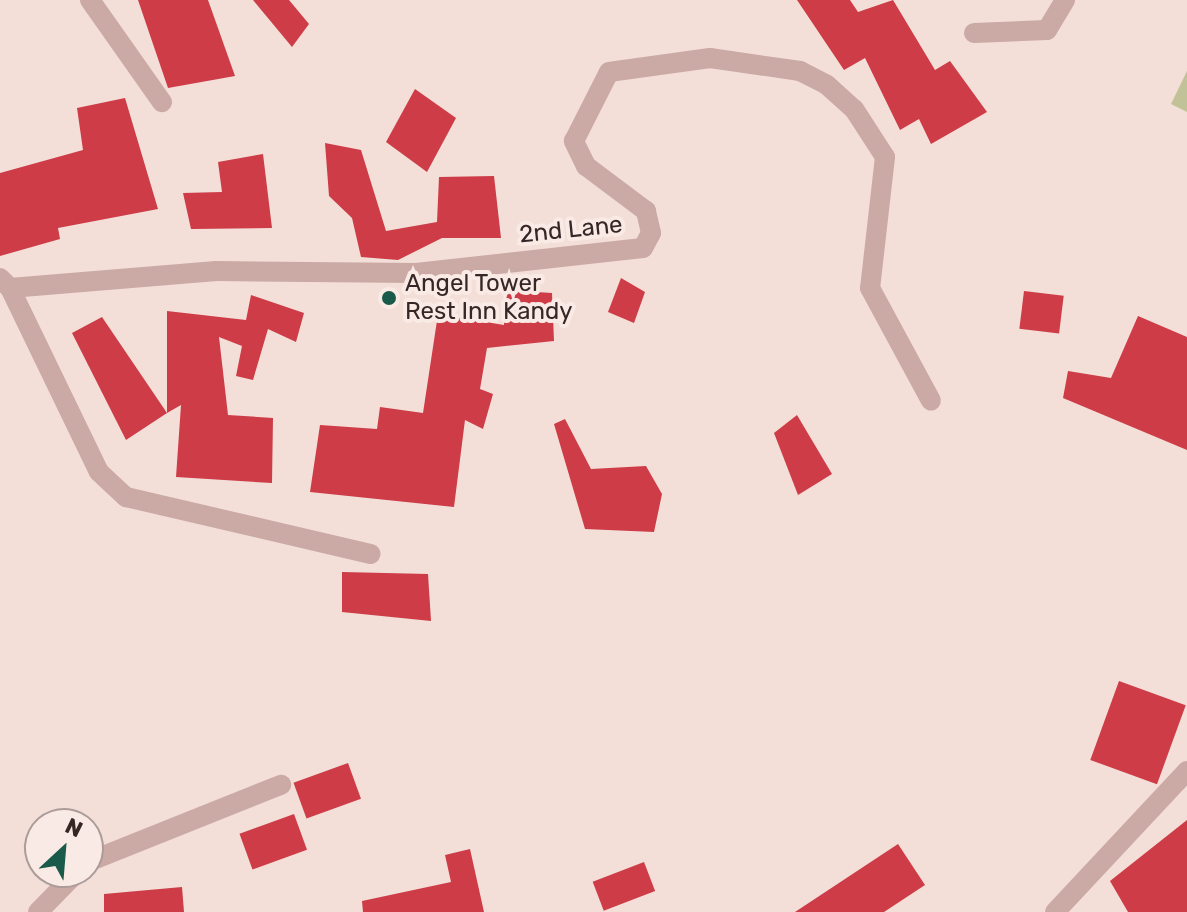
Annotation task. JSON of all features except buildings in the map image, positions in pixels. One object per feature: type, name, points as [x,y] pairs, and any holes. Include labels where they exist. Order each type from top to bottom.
[{"type":"street","points":[[90,0],[162,102]]},
{"type":"street","points":[[974,33],[1047,30],[1065,0]]},
{"type":"street","name":"2nd Lane","points":[[5,283],[216,271],[416,273],[643,248],[651,233],[646,211],[586,166],[574,141],[583,114],[609,72],[710,58],[800,71],[827,85],[885,157],[870,288],[931,401]]},
{"type":"street","points":[[5,283],[99,472],[126,497],[370,554]]},
{"type":"street","points":[[1055,912],[1187,771]]},
{"type":"street","points":[[104,856],[281,785]]},
{"type":"street","points":[[38,912],[61,888]]},
{"type":"green space","points":[[1187,71],[1187,112],[1171,104]]},
{"type":"place","name":"Angel Tower Rest Inn Kandy","points":[[389,298]]}]
